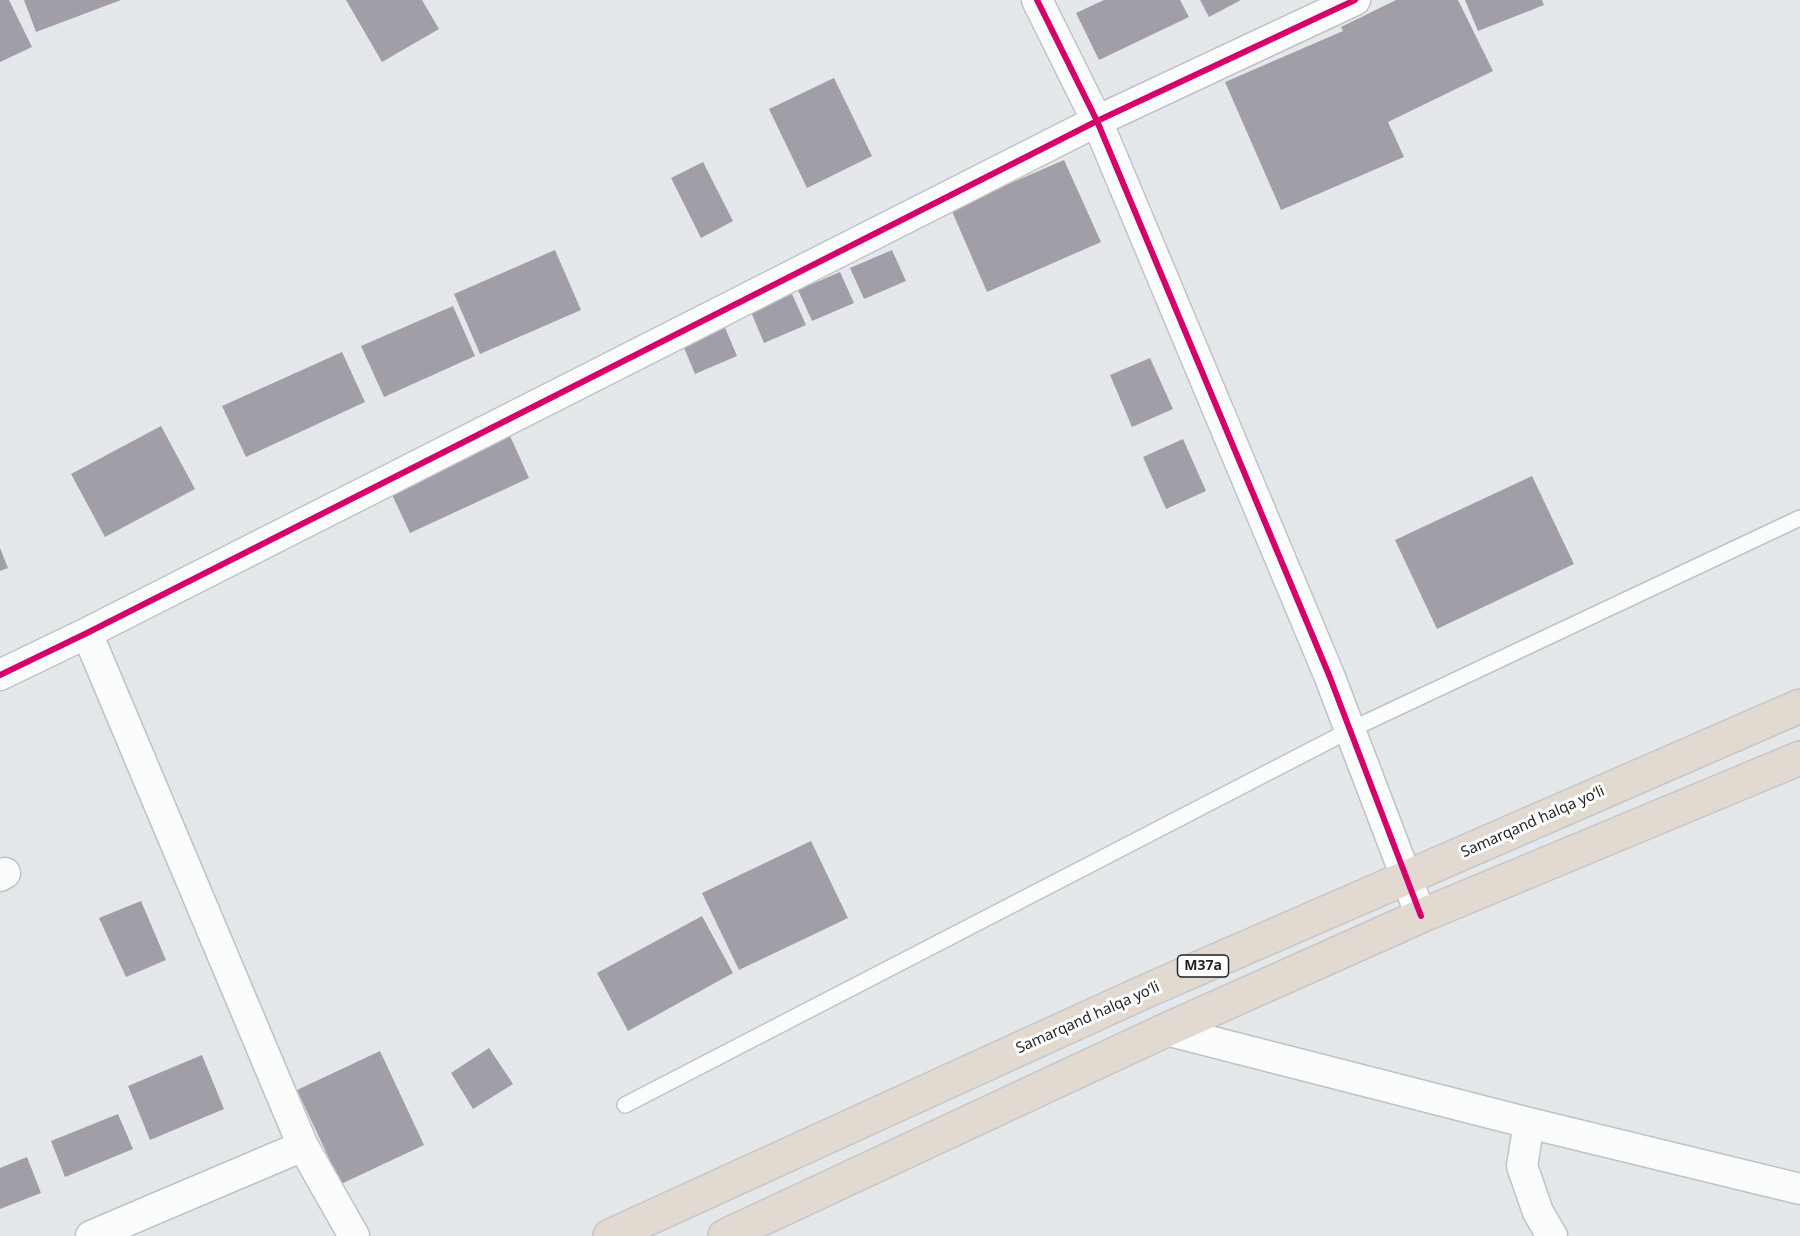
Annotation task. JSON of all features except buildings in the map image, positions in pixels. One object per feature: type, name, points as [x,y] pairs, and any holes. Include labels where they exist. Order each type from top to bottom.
[{"type":"highway","name":"Samarqand halqa yoʻli","points":[[610,1236],[1144,992],[1800,706]]},
{"type":"highway","points":[[725,1236],[1166,1030],[1421,916],[1800,758]]},
{"type":"street","points":[[1037,0],[1097,121],[1329,675],[1421,916]]},
{"type":"street","points":[[0,675],[1097,121],[1355,0]]},
{"type":"street","points":[[87,633],[303,1146],[354,1236]]},
{"type":"street","points":[[1166,1030],[1529,1123],[1800,1189]]},
{"type":"street","points":[[1529,1123],[1522,1166],[1538,1212],[1552,1236]]},
{"type":"street","points":[[91,1236],[303,1146]]},
{"type":"lane","points":[[625,1105],[1350,730],[1800,518]]},
{"type":"cycle path","points":[[1037,0],[1097,121],[1329,675],[1421,916]]},
{"type":"cycle path","points":[[0,675],[1097,121],[1355,0]]}]
